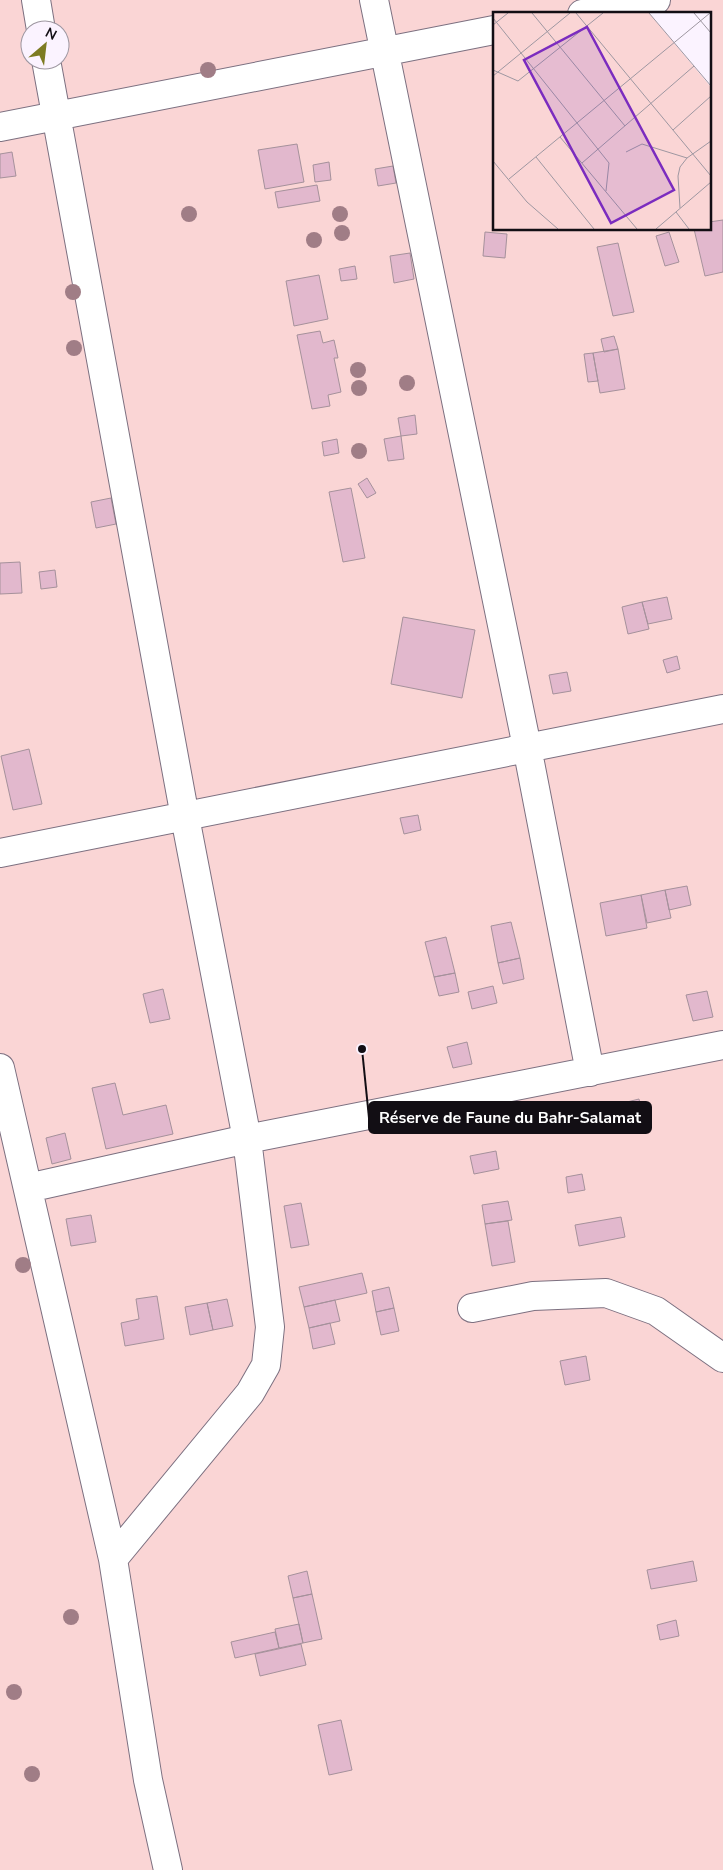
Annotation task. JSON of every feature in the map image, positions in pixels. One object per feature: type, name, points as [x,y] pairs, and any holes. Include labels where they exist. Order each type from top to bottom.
[{"type":"street","points":[[36,0],[39,20]]},
{"type":"street","points":[[374,0],[527,748],[590,1072]]},
{"type":"street","points":[[593,12],[656,0]]},
{"type":"street","points":[[0,127],[384,50],[493,30]]},
{"type":"street","points":[[48,70],[185,817],[247,1139],[270,1327],[266,1365],[250,1393],[112,1559]]},
{"type":"street","points":[[0,852],[185,817],[723,709]]},
{"type":"street","points":[[28,1188],[247,1139],[723,1045]]},
{"type":"street","points":[[0,1068],[112,1559],[148,1780],[168,1870]]},
{"type":"street","points":[[472,1308],[533,1296],[606,1293],[656,1311],[723,1358]]},
{"type":"shaded area","points":[[0,0],[723,0],[723,1870],[0,1870]]},
{"type":"building","points":[[297,144],[304,182],[265,189],[258,150]]},
{"type":"building","points":[[12,152],[16,176],[0,178],[0,154]]},
{"type":"building","points":[[329,162],[331,180],[315,182],[313,165]]},
{"type":"building","points":[[393,166],[396,183],[378,186],[375,169]]},
{"type":"building","points":[[317,185],[320,201],[278,208],[275,192]]},
{"type":"building","points":[[723,220],[723,272],[705,276],[694,230],[710,230],[710,222]]},
{"type":"building","points":[[485,232],[507,234],[505,258],[483,256]]},
{"type":"building","points":[[669,232],[679,262],[665,266],[656,236]]},
{"type":"building","points":[[618,243],[634,312],[613,316],[597,247]]},
{"type":"building","points":[[410,253],[414,279],[394,283],[390,256]]},
{"type":"building","points":[[355,266],[357,279],[341,281],[339,269]]},
{"type":"building","points":[[319,275],[328,319],[294,326],[286,281]]},
{"type":"building","points":[[320,331],[323,343],[334,340],[338,358],[334,358],[341,392],[328,395],[330,406],[312,409],[297,335]]},
{"type":"building","points":[[614,336],[618,349],[604,352],[601,339]]},
{"type":"building","points":[[618,349],[625,389],[600,393],[593,353]]},
{"type":"building","points":[[593,353],[598,381],[588,382],[584,354]]},
{"type":"building","points":[[415,415],[417,434],[401,436],[398,418]]},
{"type":"building","points":[[401,436],[404,459],[388,461],[384,439]]},
{"type":"building","points":[[337,439],[339,453],[324,456],[322,442]]},
{"type":"building","points":[[367,478],[376,493],[367,498],[358,484]]},
{"type":"building","points":[[351,488],[365,558],[343,562],[329,492]]},
{"type":"building","points":[[111,498],[116,524],[96,528],[91,502]]},
{"type":"building","points":[[20,562],[22,593],[0,594],[0,563]]},
{"type":"building","points":[[55,570],[57,587],[41,589],[39,572]]},
{"type":"building","points":[[667,597],[672,619],[648,624],[642,602]]},
{"type":"building","points":[[642,602],[649,629],[628,634],[622,607]]},
{"type":"building","points":[[403,617],[475,630],[462,698],[391,684]]},
{"type":"building","points":[[677,656],[680,669],[667,673],[663,660]]},
{"type":"building","points":[[567,672],[571,691],[553,694],[549,675]]},
{"type":"building","points":[[29,749],[42,804],[13,810],[1,756]]},
{"type":"building","points":[[418,815],[421,830],[404,834],[400,818]]},
{"type":"building","points":[[687,886],[691,905],[669,910],[665,890]]},
{"type":"building","points":[[665,890],[671,918],[647,923],[641,895]]},
{"type":"building","points":[[641,895],[647,928],[606,936],[600,903]]},
{"type":"building","points":[[511,922],[520,958],[498,963],[491,926]]},
{"type":"building","points":[[446,937],[455,973],[434,977],[425,942]]},
{"type":"building","points":[[520,958],[524,979],[503,984],[498,963]]},
{"type":"building","points":[[455,973],[459,992],[439,996],[434,977]]},
{"type":"building","points":[[493,986],[497,1003],[472,1009],[468,992]]},
{"type":"building","points":[[163,989],[170,1019],[150,1023],[143,994]]},
{"type":"building","points":[[707,991],[713,1017],[693,1021],[686,995]]},
{"type":"building","points":[[467,1042],[472,1064],[453,1068],[447,1047]]},
{"type":"building","points":[[115,1083],[123,1115],[166,1105],[173,1134],[106,1149],[92,1088]]},
{"type":"building","points":[[639,1099],[644,1122],[624,1126],[619,1104]]},
{"type":"building","points":[[65,1133],[71,1159],[52,1164],[46,1138]]},
{"type":"building","points":[[496,1151],[499,1169],[474,1174],[470,1156]]},
{"type":"building","points":[[582,1174],[585,1190],[568,1193],[566,1177]]},
{"type":"building","points":[[508,1201],[512,1220],[485,1224],[482,1205]]},
{"type":"building","points":[[301,1203],[309,1245],[291,1248],[284,1206]]},
{"type":"building","points":[[91,1215],[96,1242],[71,1246],[66,1219]]},
{"type":"building","points":[[621,1217],[625,1237],[579,1246],[575,1225]]},
{"type":"building","points":[[508,1221],[515,1262],[492,1266],[485,1224]]},
{"type":"building","points":[[362,1273],[367,1293],[304,1307],[299,1287]]},
{"type":"building","points":[[389,1287],[394,1308],[376,1312],[372,1291]]},
{"type":"building","points":[[157,1296],[164,1339],[125,1346],[121,1323],[139,1319],[136,1299]]},
{"type":"building","points":[[227,1299],[233,1326],[213,1330],[207,1303]]},
{"type":"building","points":[[335,1300],[340,1321],[309,1328],[304,1307]]},
{"type":"building","points":[[207,1303],[213,1330],[190,1335],[185,1307]]},
{"type":"building","points":[[394,1308],[399,1331],[381,1335],[376,1312]]},
{"type":"building","points":[[330,1323],[335,1344],[313,1349],[309,1328]]},
{"type":"building","points":[[586,1356],[590,1380],[565,1385],[560,1361]]},
{"type":"building","points":[[693,1561],[697,1581],[651,1589],[647,1570]]},
{"type":"building","points":[[307,1571],[312,1594],[293,1598],[288,1576]]},
{"type":"building","points":[[312,1594],[322,1639],[303,1643],[293,1598]]},
{"type":"building","points":[[676,1620],[679,1636],[660,1640],[657,1625]]},
{"type":"building","points":[[299,1624],[303,1643],[279,1648],[275,1629]]},
{"type":"building","points":[[275,1632],[279,1648],[235,1658],[231,1642]]},
{"type":"building","points":[[301,1644],[306,1665],[260,1676],[255,1654]]},
{"type":"building","points":[[341,1720],[352,1770],[329,1775],[318,1725]]},
{"type":"place","name":"Réserve de Faune du Bahr-Salamat","points":[[362,1049]]}]
